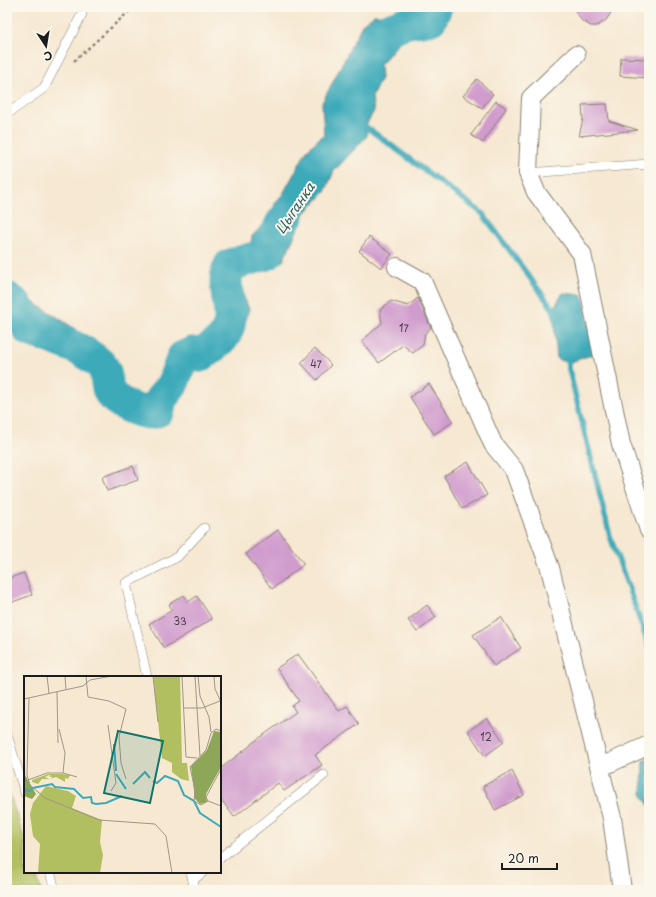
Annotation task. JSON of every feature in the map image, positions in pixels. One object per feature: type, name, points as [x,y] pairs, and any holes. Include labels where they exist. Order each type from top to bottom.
[{"type":"street","points":[[576,55],[531,98],[528,173],[536,192],[582,254],[621,444],[649,530]]},
{"type":"street","points":[[398,267],[422,281],[493,444],[514,470],[550,568],[612,818],[622,890]]},
{"type":"street","points":[[600,767],[649,744]]},
{"type":"lane","points":[[7,114],[44,88],[82,14],[82,7]]},
{"type":"lane","points":[[528,173],[649,164]]},
{"type":"lane","points":[[147,676],[126,583],[177,557],[204,528]]},
{"type":"lane","points":[[7,734],[24,790]]},
{"type":"lane","points":[[221,857],[324,775]]},
{"type":"lane","points":[[50,873],[55,890]]},
{"type":"lane","points":[[192,876],[195,890]]},
{"type":"path","points":[[72,63],[134,7]]},
{"type":"green space","points":[[7,786],[24,838],[24,873],[35,873],[41,890],[7,890]]},
{"type":"water","points":[[374,15],[425,15],[431,19],[427,25],[407,26],[397,45],[380,65],[381,78],[372,97],[374,111],[366,125],[367,136],[334,171],[325,192],[305,213],[283,261],[278,263],[251,243],[252,236],[272,216],[275,203],[283,194],[307,150],[324,134],[322,103],[363,23]]},
{"type":"water","points":[[7,289],[24,297],[81,333],[101,349],[106,358],[99,363],[95,362],[34,338],[24,331],[7,313]]},
{"type":"water","points":[[237,293],[244,297],[249,309],[246,320],[227,343],[215,332],[212,327],[223,297]]},
{"type":"water","points":[[563,293],[583,295],[594,354],[568,363],[557,359],[553,309]]},
{"type":"water","points":[[649,759],[649,806],[642,794],[643,761]]},
{"type":"building","points":[[573,7],[615,7],[606,20],[597,26],[591,26],[582,21]]},
{"type":"building","points":[[621,58],[649,59],[649,78],[620,76]]},
{"type":"building","points":[[477,79],[493,94],[482,108],[463,96]]},
{"type":"building","points":[[496,101],[506,108],[483,143],[471,135]]},
{"type":"building","points":[[607,104],[609,121],[638,130],[579,136],[583,119],[582,105]]},
{"type":"building","points":[[369,237],[392,254],[381,268],[359,251]]},
{"type":"building","points":[[418,298],[431,328],[425,333],[423,345],[413,353],[403,345],[379,363],[362,341],[382,323],[380,310],[391,301],[408,306]]},
{"type":"building","points":[[315,348],[331,365],[317,380],[301,363]]},
{"type":"building","points":[[429,384],[453,422],[434,434],[410,397]]},
{"type":"building","points":[[468,462],[487,495],[462,509],[444,476]]},
{"type":"building","points":[[133,466],[138,480],[107,491],[102,477]]},
{"type":"building","points":[[278,530],[304,564],[272,589],[246,554]]},
{"type":"building","points":[[24,573],[32,595],[7,604],[7,579]]},
{"type":"building","points":[[184,595],[188,602],[197,596],[212,619],[164,648],[149,624],[172,610],[169,604]]},
{"type":"building","points":[[427,605],[436,617],[417,632],[408,620]]},
{"type":"building","points":[[501,617],[521,648],[494,666],[473,635]]},
{"type":"building","points":[[298,654],[339,711],[347,706],[359,724],[315,755],[322,765],[284,791],[278,783],[234,817],[221,799],[221,768],[251,744],[296,712],[292,706],[299,701],[277,668]]},
{"type":"building","points":[[487,718],[504,742],[485,756],[468,731]]},
{"type":"building","points":[[512,771],[524,795],[495,810],[483,786]]},
{"type":"waterway","name":"Цыганка","points":[[388,29],[408,22],[431,19],[436,7]]},
{"type":"waterway","points":[[361,123],[482,213],[553,309],[555,316]]},
{"type":"waterway","name":"Цыганка","points":[[7,298],[16,304],[29,330],[74,347],[98,362],[104,370],[108,389],[117,400],[134,409],[146,413],[152,413],[159,410],[160,400],[172,385],[183,357],[192,353],[200,356],[220,341],[228,330],[230,311],[226,283],[230,265],[267,254],[281,224],[288,215]]},
{"type":"waterway","points":[[566,357],[610,536],[649,646]]}]
